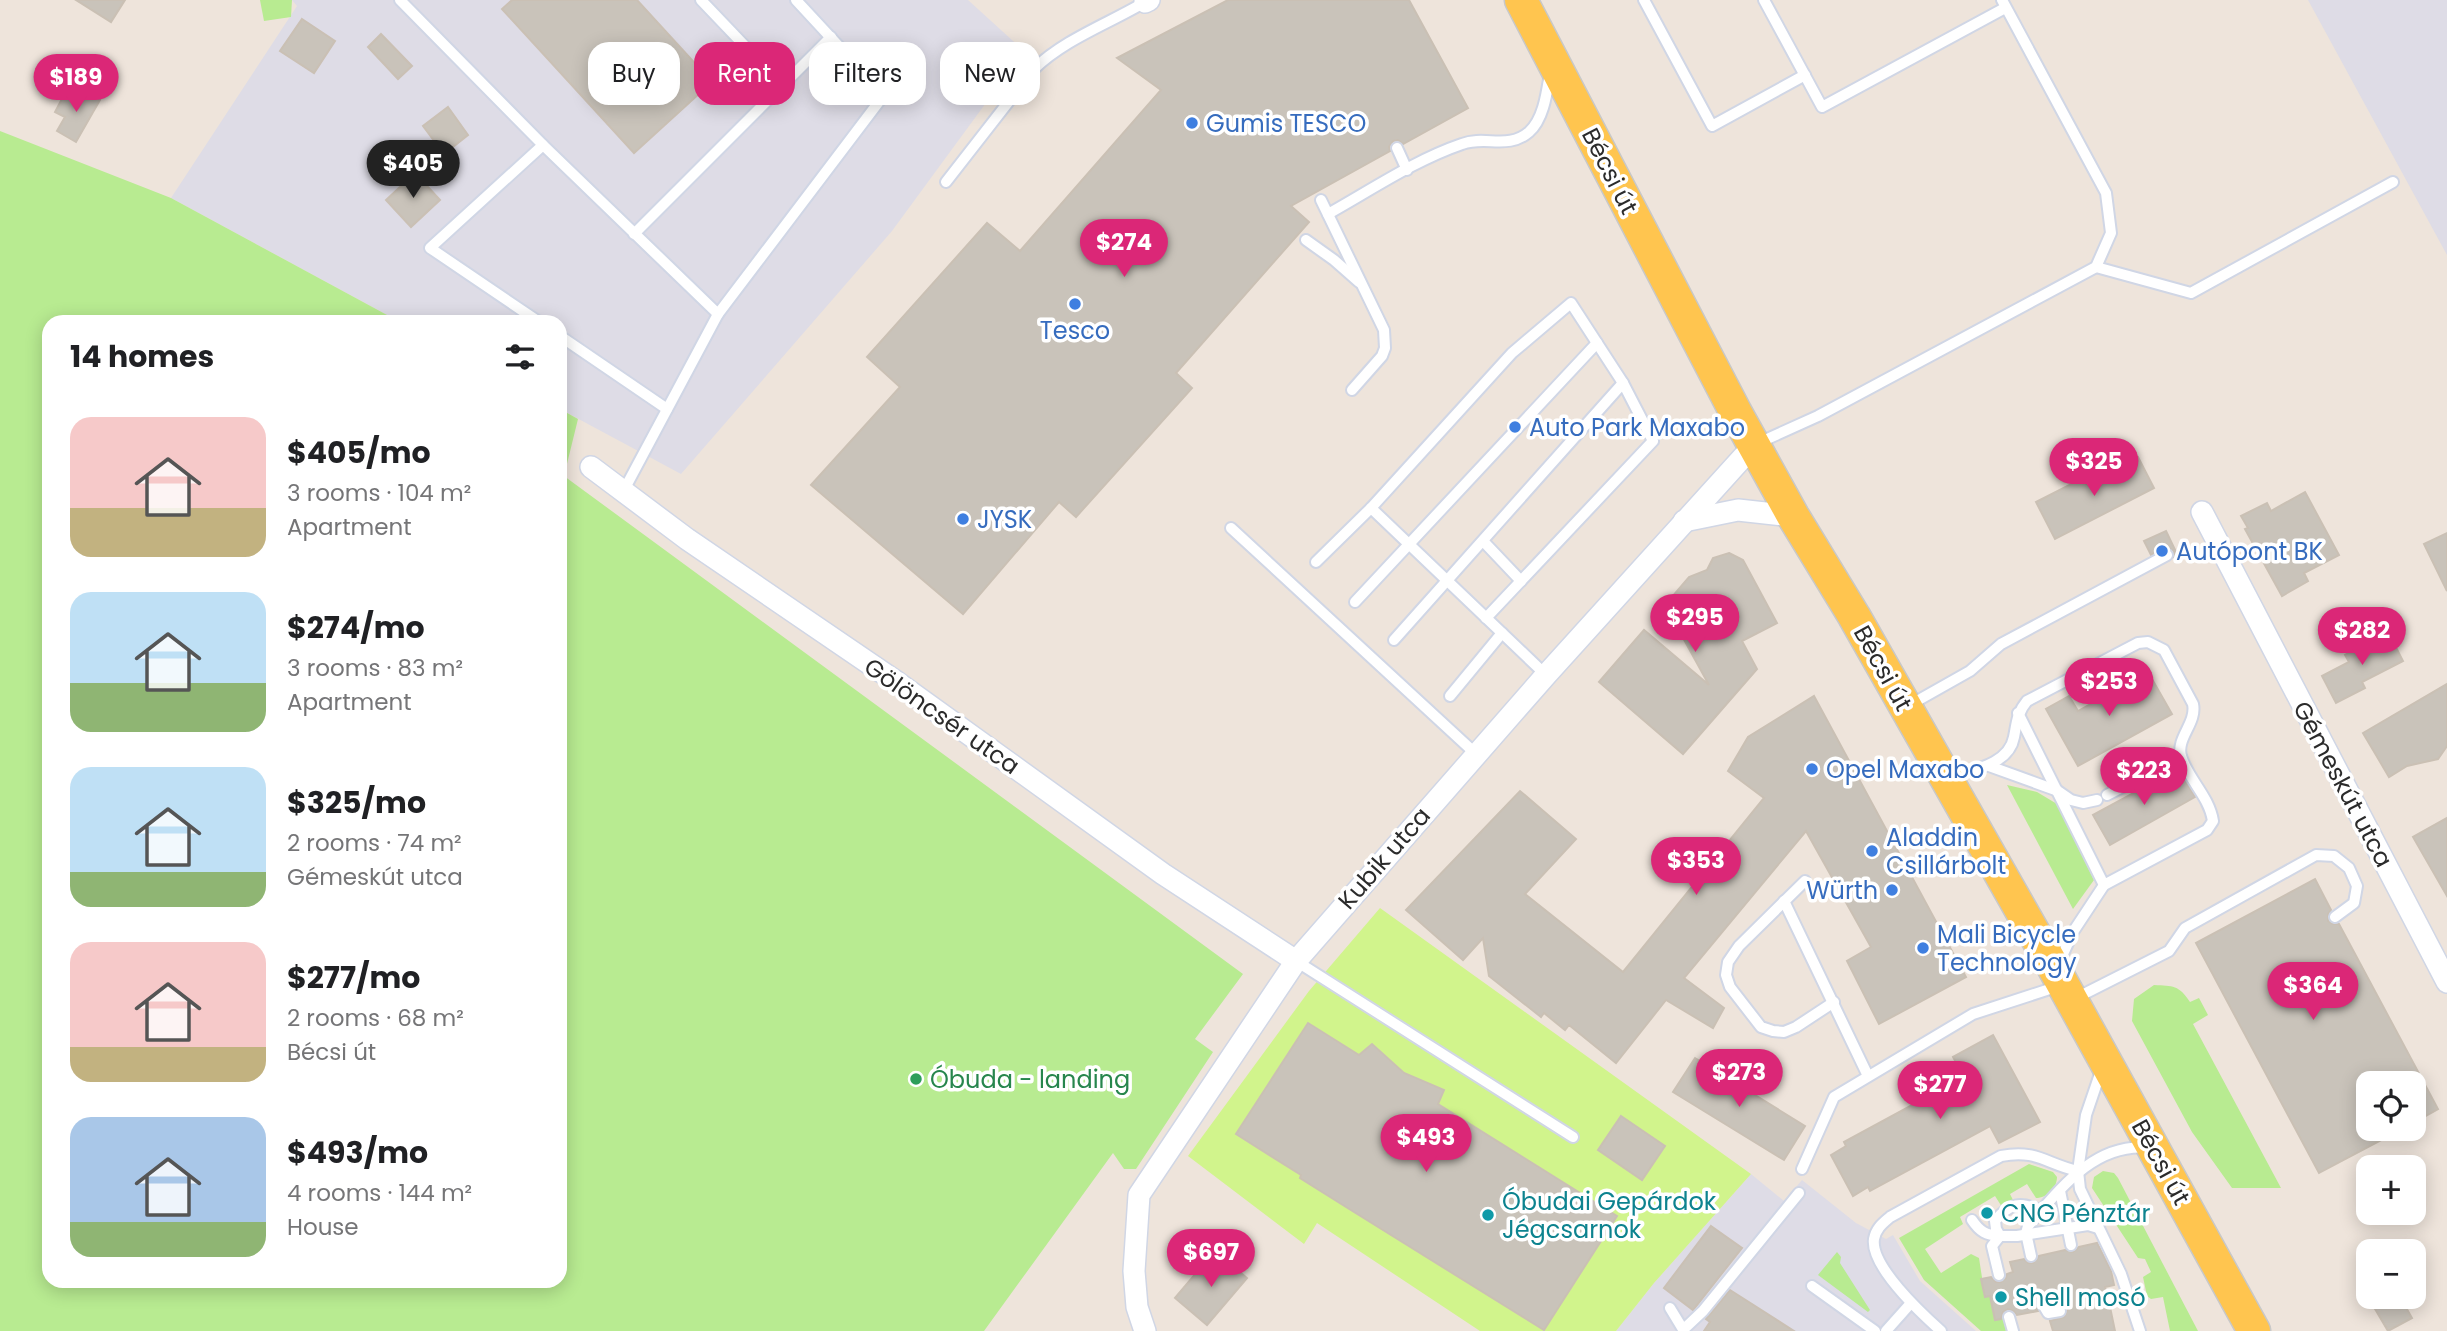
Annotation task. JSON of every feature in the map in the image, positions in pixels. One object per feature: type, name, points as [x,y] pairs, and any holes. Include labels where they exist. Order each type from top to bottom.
[{"type":"main road","name":"Bécsi út","points":[[1521,0],[1793,516],[1854,616],[2105,1059],[2254,1331]]},
{"type":"street","name":"Kubik utca","points":[[1144,1331],[1137,1307],[1134,1271],[1139,1195],[1296,961],[1546,675],[1754,445]]},
{"type":"street","name":"Gölöncsér utca","points":[[591,467],[687,539],[898,683],[1163,874],[1296,961]]},
{"type":"street","points":[[1684,521],[1738,510],[1793,516]]},
{"type":"street","name":"Gémeskút utca","points":[[2202,512],[2447,982]]},
{"type":"lane","points":[[400,0],[542,145],[718,314]]},
{"type":"lane","points":[[701,0],[741,42]]},
{"type":"lane","points":[[624,490],[718,314],[884,94],[796,0]]},
{"type":"lane","points":[[1644,0],[1712,126],[1805,75]]},
{"type":"lane","points":[[1754,445],[1818,416],[2096,267],[2111,233],[2106,193],[2004,4],[1822,107],[1764,0]]},
{"type":"lane","points":[[946,182],[1044,59],[1147,1]]},
{"type":"lane","points":[[795,74],[831,37]]},
{"type":"lane","points":[[1328,214],[1444,150],[1477,140],[1510,142],[1530,131],[1542,108],[1552,59]]},
{"type":"lane","points":[[634,234],[764,105]]},
{"type":"lane","points":[[529,315],[430,248],[542,145]]},
{"type":"lane","points":[[1397,148],[1408,170]]},
{"type":"lane","points":[[2096,267],[2191,293],[2393,182]]},
{"type":"lane","points":[[1321,200],[1384,330],[1385,348],[1382,356],[1352,390]]},
{"type":"lane","points":[[1306,240],[1363,286]]},
{"type":"lane","points":[[1317,562],[1371,509],[1512,354],[1571,303],[1623,383],[1653,441],[1486,618]]},
{"type":"lane","points":[[567,341],[667,409]]},
{"type":"lane","points":[[1355,602],[1597,342]]},
{"type":"lane","points":[[1394,640],[1623,383]]},
{"type":"lane","points":[[1371,509],[1546,675]]},
{"type":"lane","points":[[1231,528],[1476,754]]},
{"type":"lane","points":[[1484,542],[1521,581]]},
{"type":"lane","points":[[1906,708],[1970,671],[2001,644],[2168,555]]},
{"type":"lane","points":[[1450,696],[1502,633]]},
{"type":"lane","points":[[1945,778],[1989,766],[2011,747],[2018,713],[2027,701],[2138,643],[2148,642],[2164,650],[2193,704],[2195,713],[2180,746],[2181,757],[2211,808],[2213,821],[2207,830],[2104,885],[2073,932],[2063,985]]},
{"type":"lane","points":[[2018,713],[2104,885]]},
{"type":"lane","points":[[1989,766],[2058,791],[2071,800],[2082,803],[2102,797],[2181,757]]},
{"type":"lane","points":[[1802,1169],[1835,1097],[1973,1014],[2169,951],[2185,928],[2316,855],[2334,856],[2349,868],[2357,886],[2354,904],[2335,917]]},
{"type":"lane","points":[[1805,881],[1739,946],[1728,962],[1726,975],[1730,986],[1762,1027],[1773,1031],[1784,1032],[1796,1027],[1834,1002]]},
{"type":"lane","points":[[1784,901],[1868,1076]]},
{"type":"lane","points":[[1296,961],[1573,1137]]},
{"type":"lane","points":[[2105,1059],[2086,1115],[2078,1171],[2080,1189],[2121,1275],[2140,1331]]},
{"type":"lane","points":[[2031,1256],[2026,1233],[2028,1226],[2078,1171],[2106,1153],[2131,1146],[2155,1149]]},
{"type":"lane","points":[[1941,1331],[1911,1303],[1875,1252],[1874,1239],[1878,1227],[2001,1156],[2013,1153],[2040,1156],[2062,1167],[2078,1171]]},
{"type":"lane","points":[[2060,1191],[2071,1245]]},
{"type":"lane","points":[[1670,1308],[1684,1330],[1703,1311],[1799,1193]]},
{"type":"lane","points":[[2000,1236],[1995,1221],[2017,1205],[2028,1205],[2041,1211]]},
{"type":"lane","points":[[1972,1220],[1987,1235],[2000,1236],[2088,1225],[2098,1228]]},
{"type":"lane","points":[[1998,1275],[1992,1246],[2000,1236]]},
{"type":"lane","points":[[1812,1286],[1875,1331]]},
{"type":"lane","points":[[2107,1300],[2120,1297],[2130,1301]]},
{"type":"lane","points":[[1886,1331],[1911,1303]]},
{"type":"lane","points":[[2042,1303],[2048,1313],[2060,1311]]},
{"type":"lane","points":[[2008,1317],[2013,1331]]},
{"type":"shaded area","points":[[292,0],[968,0],[1014,42],[940,42],[940,105],[984,105],[892,231],[681,474],[567,413],[567,315],[387,315],[171,198],[297,6]]},
{"type":"shaded area","points":[[2308,0],[2447,0],[2447,255]]},
{"type":"shaded area","points":[[1751,1174],[1784,1201],[1802,1180],[1856,1223],[1886,1239],[1893,1235],[1920,1281],[1976,1331],[1616,1331],[1654,1283]]},
{"type":"green space","points":[[260,0],[292,0],[291,17],[264,21]]},
{"type":"green space","points":[[0,131],[171,198],[387,315],[42,315],[42,1288],[567,1288],[567,478],[1243,974],[1195,1039],[1213,1052],[1136,1169],[1124,1169],[1113,1153],[984,1331],[0,1331]]},
{"type":"green space","points":[[567,413],[578,419],[567,464]]},
{"type":"green space","points":[[2007,785],[2037,792],[2057,804],[2094,880],[2073,909]]},
{"type":"green space","points":[[1380,908],[1751,1174],[1654,1283],[1616,1331],[1480,1331],[1317,1223],[1304,1244],[1188,1156],[1309,991]]},
{"type":"green space","points":[[2154,985],[2175,987],[2190,1002],[2199,998],[2208,1015],[2193,1024],[2281,1188],[2232,1188],[2192,1132],[2132,1021],[2134,999]]},
{"type":"green space","points":[[2029,1164],[2053,1172],[2057,1177],[2055,1185],[2047,1194],[2036,1198],[2027,1184],[2010,1194],[2013,1200],[2002,1207],[1995,1196],[1960,1217],[1963,1224],[1925,1249],[1941,1273],[1971,1254],[1979,1258],[1985,1297],[1990,1296],[1995,1320],[2003,1318],[2006,1331],[1981,1331],[1924,1280],[1899,1238]]},
{"type":"green space","points":[[2103,1171],[2114,1173],[2118,1178],[2198,1331],[2170,1331],[2163,1297],[2151,1299],[2147,1296],[2143,1277],[2151,1272],[2145,1259],[2138,1258],[2092,1188],[2094,1177]]},
{"type":"green space","points":[[1837,1252],[1841,1257],[1840,1263],[1870,1310],[1868,1312],[1818,1275]]},
{"type":"building","points":[[76,0],[125,0],[111,22]]},
{"type":"building","points":[[512,0],[637,0],[675,42],[588,42],[588,103],[502,9]]},
{"type":"building","name":"Tesco","points":[[1228,0],[1409,0],[1468,108],[1403,144],[1398,140],[1393,141],[1389,147],[1390,151],[1291,206],[1309,222],[1176,373],[1192,388],[1076,517],[1059,502],[963,614],[811,485],[900,387],[867,357],[987,223],[1020,251],[1161,90],[1117,58]]},
{"type":"building","points":[[302,19],[335,41],[314,73],[280,51]]},
{"type":"building","points":[[381,34],[412,66],[398,79],[368,47]]},
{"type":"building","points":[[680,47],[694,62],[694,98],[634,153],[590,105],[680,105]]},
{"type":"building","points":[[81,90],[100,100],[76,142],[57,131],[65,117],[55,112],[65,93],[76,99]]},
{"type":"building","points":[[448,107],[468,135],[444,154],[423,126]]},
{"type":"building","points":[[415,173],[440,200],[411,227],[386,200]]},
{"type":"building","points":[[2138,457],[2154,488],[2055,539],[2036,502],[2083,478],[2086,484]]},
{"type":"building","points":[[2305,492],[2339,555],[2304,573],[2308,581],[2282,596],[2245,529],[2248,528],[2241,516],[2267,503],[2271,511]]},
{"type":"building","points":[[2166,531],[2178,556],[2174,557],[2174,551],[2167,547],[2151,555],[2144,541]]},
{"type":"building","points":[[2447,533],[2447,591],[2424,544]]},
{"type":"building","points":[[1729,553],[1743,560],[1777,623],[1742,641],[1757,669],[1683,754],[1599,682],[1644,630],[1709,685],[1665,605],[1689,577],[1707,570],[1713,558]]},
{"type":"building","points":[[2388,632],[2403,661],[2362,682],[2365,688],[2336,703],[2322,676],[2349,662],[2345,655]]},
{"type":"building","points":[[2148,672],[2172,714],[2078,766],[2046,709],[2069,696],[2078,711]]},
{"type":"building","points":[[2447,684],[2447,746],[2438,759],[2407,766],[2389,777],[2363,733]]},
{"type":"building","points":[[1814,696],[1966,977],[1879,1024],[1847,961],[1871,947],[1806,831],[1684,978],[1724,1008],[1713,1028],[1666,1000],[1616,1063],[1569,1025],[1565,1030],[1544,1013],[1541,1017],[1489,976],[1483,938],[1463,960],[1406,910],[1520,791],[1576,839],[1525,894],[1623,972],[1764,798],[1728,771],[1748,737]]},
{"type":"building","points":[[2178,769],[2195,797],[2110,845],[2093,815]]},
{"type":"building","points":[[2447,818],[2447,896],[2413,837]]},
{"type":"building","points":[[2315,879],[2331,910],[2328,921],[2339,924],[2418,1071],[2356,1071],[2356,1141],[2379,1141],[2319,1173],[2196,943]]},
{"type":"building","points":[[1308,1023],[1359,1055],[1372,1044],[1404,1073],[1444,1090],[1438,1104],[1617,1216],[1544,1330],[1300,1178],[1301,1175],[1236,1134]]},
{"type":"building","points":[[1993,1035],[2040,1122],[1999,1143],[1990,1126],[1870,1191],[1868,1187],[1853,1196],[1831,1155],[1846,1146],[1844,1142],[1964,1077],[1953,1057]]},
{"type":"building","points":[[1695,1058],[1805,1126],[1784,1160],[1673,1092]]},
{"type":"building","points":[[2426,1087],[2438,1109],[2426,1116]]},
{"type":"building","points":[[1621,1116],[1665,1146],[1642,1180],[1598,1150]]},
{"type":"building","points":[[1711,1226],[1742,1248],[1693,1310],[1664,1288]]},
{"type":"building","points":[[2097,1243],[2111,1271],[2114,1285],[2105,1287],[2106,1292],[2101,1295],[2099,1301],[2104,1307],[2110,1307],[2115,1331],[2053,1331],[2050,1321],[2064,1317],[2068,1309],[2062,1303],[2052,1304],[2043,1295],[2035,1300],[2038,1311],[2017,1315],[2008,1309],[2003,1312],[2001,1319],[1995,1320],[1990,1296],[1985,1297],[1981,1279],[1991,1277],[1996,1282],[2001,1282],[2007,1274],[2013,1272],[2010,1262],[2024,1259],[2033,1263],[2039,1256],[2065,1250],[2073,1252],[2079,1247]]},
{"type":"building","points":[[1222,1257],[1247,1278],[1207,1325],[1175,1298],[1208,1259],[1215,1265]]},
{"type":"building","points":[[1730,1290],[1794,1331],[1704,1331],[1710,1322],[1706,1319]]},
{"type":"building","points":[[2375,1309],[2407,1309],[2412,1318],[2388,1331]]},
{"type":"place","name":"Gumis TESCO","points":[[1192,123]]},
{"type":"place","name":"Tesco","points":[[1075,304]]},
{"type":"place","name":"Auto Park Maxabo","points":[[1515,427]]},
{"type":"place","name":"JYSK","points":[[963,519]]},
{"type":"place","name":"Autópont BK","points":[[2162,551]]},
{"type":"place","name":"Opel Maxabo","points":[[1812,769]]},
{"type":"place","name":"Aladdin Csillárbolt","points":[[1872,851]]},
{"type":"place","name":"Würth","points":[[1892,890]]},
{"type":"place","name":"Mali Bicycle Technology","points":[[1923,948]]},
{"type":"place","name":"Óbuda - landing","points":[[916,1079]]},
{"type":"place","name":"CNG Pénztár","points":[[1987,1213]]},
{"type":"place","name":"Óbudai Gepárdok Jégcsarnok","points":[[1488,1215]]},
{"type":"place","name":"Shell mosó","points":[[2001,1297]]}]
